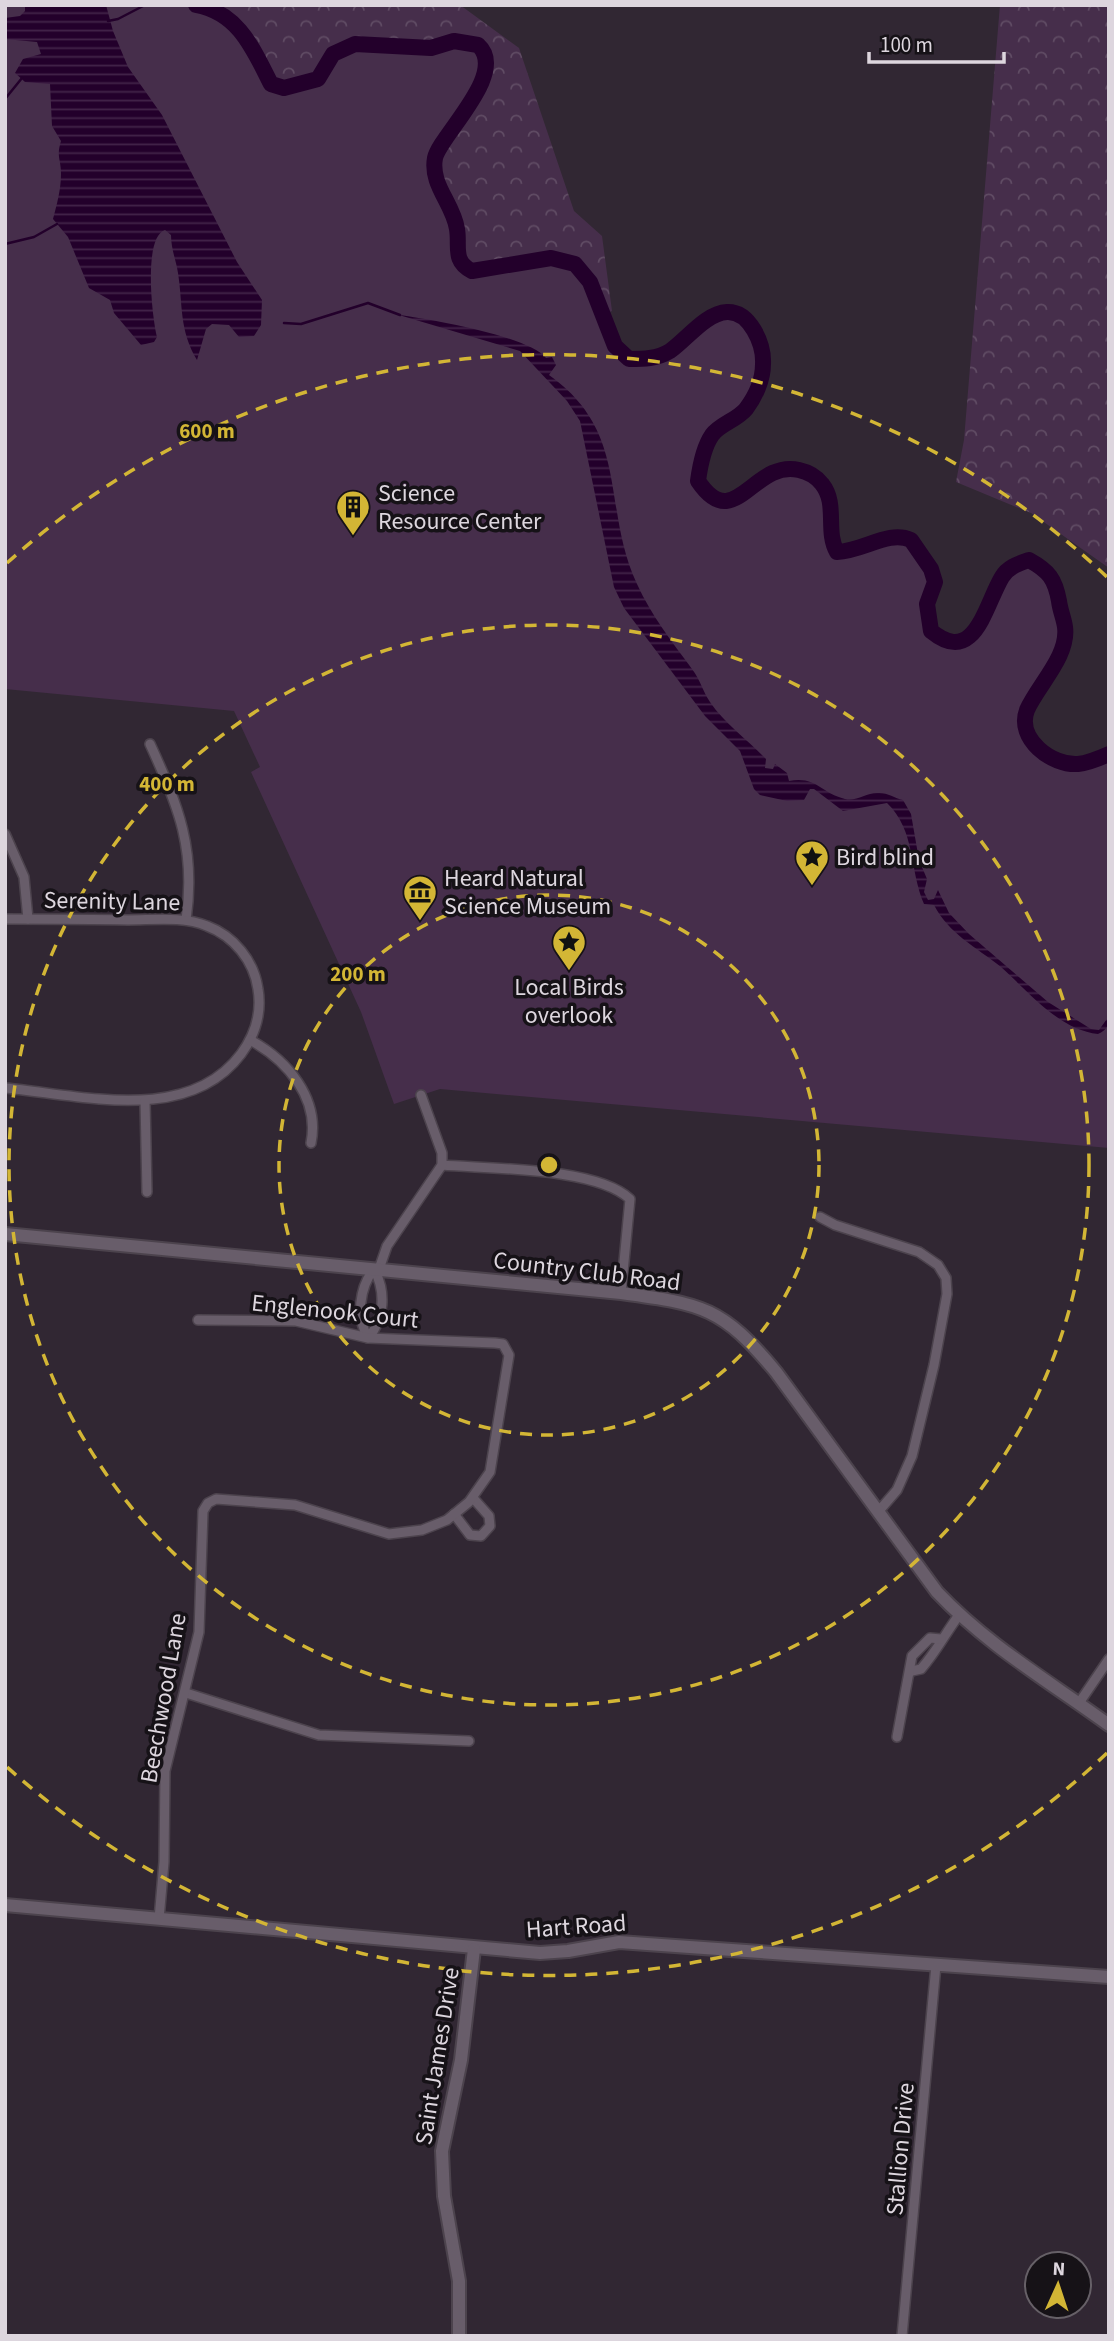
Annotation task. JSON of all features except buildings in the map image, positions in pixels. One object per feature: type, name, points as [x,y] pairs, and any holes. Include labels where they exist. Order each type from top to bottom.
[{"type":"street","points":[[150,744],[173,793],[184,828],[190,875],[186,920]]},
{"type":"street","points":[[5,834],[23,877],[28,919]]},
{"type":"street","name":"Serenity Lane","points":[[5,919],[186,920],[220,932],[247,959],[256,980],[260,1003],[250,1040]]},
{"type":"street","points":[[5,1088],[145,1101],[169,1099],[204,1085],[232,1065],[250,1040],[282,1061],[299,1082],[313,1119],[311,1143]]},
{"type":"street","points":[[377,1269],[382,1285],[379,1326],[368,1338],[360,1325],[363,1282],[377,1269],[387,1246],[442,1165],[442,1153],[421,1095]]},
{"type":"street","points":[[145,1101],[146,1192]]},
{"type":"street","points":[[442,1165],[580,1177],[612,1186],[630,1199],[621,1293]]},
{"type":"street","points":[[820,1217],[835,1225],[919,1252],[938,1265],[946,1278],[947,1294],[936,1353],[912,1456],[897,1490],[878,1512]]},
{"type":"street","name":"Country Club Road","points":[[5,1234],[621,1293],[681,1301],[717,1314],[748,1338],[937,1592],[989,1641],[1109,1725]]},
{"type":"street","name":"Englenook Court","points":[[198,1320],[296,1321],[368,1338],[478,1341],[503,1344],[508,1349]]},
{"type":"street","name":"Beechwood Lane","points":[[159,1919],[164,1862],[165,1771],[199,1632],[203,1511],[208,1503],[216,1499],[295,1505],[390,1534],[422,1530],[454,1514],[472,1498],[494,1460],[508,1349]]},
{"type":"street","points":[[454,1514],[470,1535],[481,1536],[490,1526],[489,1516],[472,1498]]},
{"type":"street","points":[[912,1671],[921,1669],[940,1647],[941,1639],[959,1615]]},
{"type":"street","points":[[897,1737],[905,1687],[912,1671],[912,1656],[930,1638],[941,1639]]},
{"type":"street","points":[[1079,1703],[1109,1659]]},
{"type":"street","points":[[186,1693],[318,1735],[469,1741]]},
{"type":"street","name":"Hart Road","points":[[5,1905],[474,1949],[549,1952],[619,1942],[1109,1977]]},
{"type":"street","name":"Saint James Drive","points":[[459,2336],[459,2281],[444,2196],[442,2151],[461,2060],[474,1949]]},
{"type":"street","name":"Stallion Drive","points":[[902,2336],[936,1965]]},
{"type":"green space","points":[[5,5],[190,5],[207,10],[220,16],[240,33],[270,85],[284,89],[318,80],[334,55],[356,45],[431,49],[455,42],[478,46],[485,57],[478,88],[468,107],[439,146],[432,167],[434,184],[455,223],[456,249],[461,264],[471,272],[551,260],[574,264],[590,285],[611,337],[627,360],[664,355],[718,315],[726,313],[742,317],[753,331],[760,348],[761,376],[745,409],[714,431],[706,446],[697,481],[710,496],[723,502],[734,500],[769,476],[784,471],[800,471],[812,476],[820,482],[829,501],[831,536],[836,552],[857,552],[891,537],[910,540],[934,582],[926,603],[930,631],[946,641],[960,643],[970,637],[979,627],[999,586],[1013,568],[1029,561],[1046,573],[1056,595],[1065,629],[1064,640],[1056,661],[1030,701],[1026,711],[1027,732],[1038,750],[1057,762],[1078,765],[1109,755],[1109,1148],[440,1089],[394,1104],[361,1012],[251,772],[260,767],[234,711],[5,689]]},
{"type":"green space","points":[[120,5],[460,5],[519,48],[574,211],[602,236],[612,311],[567,330],[502,335]]},
{"type":"green space","points":[[1000,5],[1109,5],[1109,568],[1031,513],[956,482],[964,440]]},
{"type":"shaded area","points":[[25,5],[106,5],[128,67],[162,115],[237,262],[262,300],[261,325],[254,336],[239,337],[229,325],[212,324],[206,329],[197,360],[184,328],[171,235],[165,230],[158,236],[151,262],[157,337],[154,342],[141,345],[114,313],[110,300],[89,288],[68,237],[53,219],[60,185],[61,141],[52,126],[50,84],[25,82],[15,73],[23,59],[41,54],[37,42],[5,39],[5,18],[20,16],[25,11]]},
{"type":"shaded area","points":[[399,315],[500,336],[536,350],[546,358],[552,357],[556,365],[549,375],[575,397],[592,421],[603,446],[626,555],[637,584],[655,617],[695,673],[716,710],[766,759],[765,768],[773,769],[775,764],[787,773],[789,781],[806,781],[845,799],[881,793],[903,800],[911,814],[919,860],[927,879],[924,892],[928,900],[934,899],[938,890],[949,913],[969,934],[1048,1002],[1091,1029],[1099,1030],[1109,1016],[1105,1029],[1098,1034],[1084,1031],[1057,1017],[1001,967],[955,932],[934,905],[924,904],[903,826],[887,803],[843,811],[814,789],[810,789],[804,800],[787,801],[760,795],[754,789],[740,751],[705,716],[624,608],[614,587],[580,421],[567,401],[520,351]]},
{"type":"waterway","points":[[108,21],[118,19],[145,5]]},
{"type":"waterway","points":[[196,5],[211,9],[234,24],[251,46],[271,84],[284,88],[318,79],[333,54],[355,44],[431,48],[454,41],[478,45],[485,57],[485,71],[470,103],[440,148],[434,168],[455,220],[458,253],[462,263],[472,271],[551,258],[575,264],[590,282],[615,346],[629,359],[665,354],[719,313],[735,313],[742,317],[754,330],[761,347],[763,370],[760,382],[746,409],[712,435],[704,451],[698,481],[711,496],[723,501],[734,499],[769,475],[783,470],[799,470],[812,475],[827,492],[832,535],[837,552],[885,539],[911,540],[931,569],[935,582],[927,604],[931,631],[946,640],[958,642],[977,628],[1007,571],[1029,560],[1036,564],[1050,576],[1055,587],[1065,638],[1058,659],[1027,710],[1027,731],[1039,749],[1068,763],[1086,763],[1109,754]]},
{"type":"waterway","points":[[5,99],[22,78]]},
{"type":"waterway","points":[[5,244],[34,237],[57,224]]},
{"type":"waterway","points":[[284,323],[301,324],[368,303],[400,315]]},
{"type":"place","name":"Science Resource Center","points":[[353,537]]},
{"type":"place","name":"Bird blind","points":[[812,887]]},
{"type":"place","name":"Heard Natural Science Museum","points":[[420,922]]},
{"type":"place","name":"Local Birds overlook","points":[[569,972]]}]
